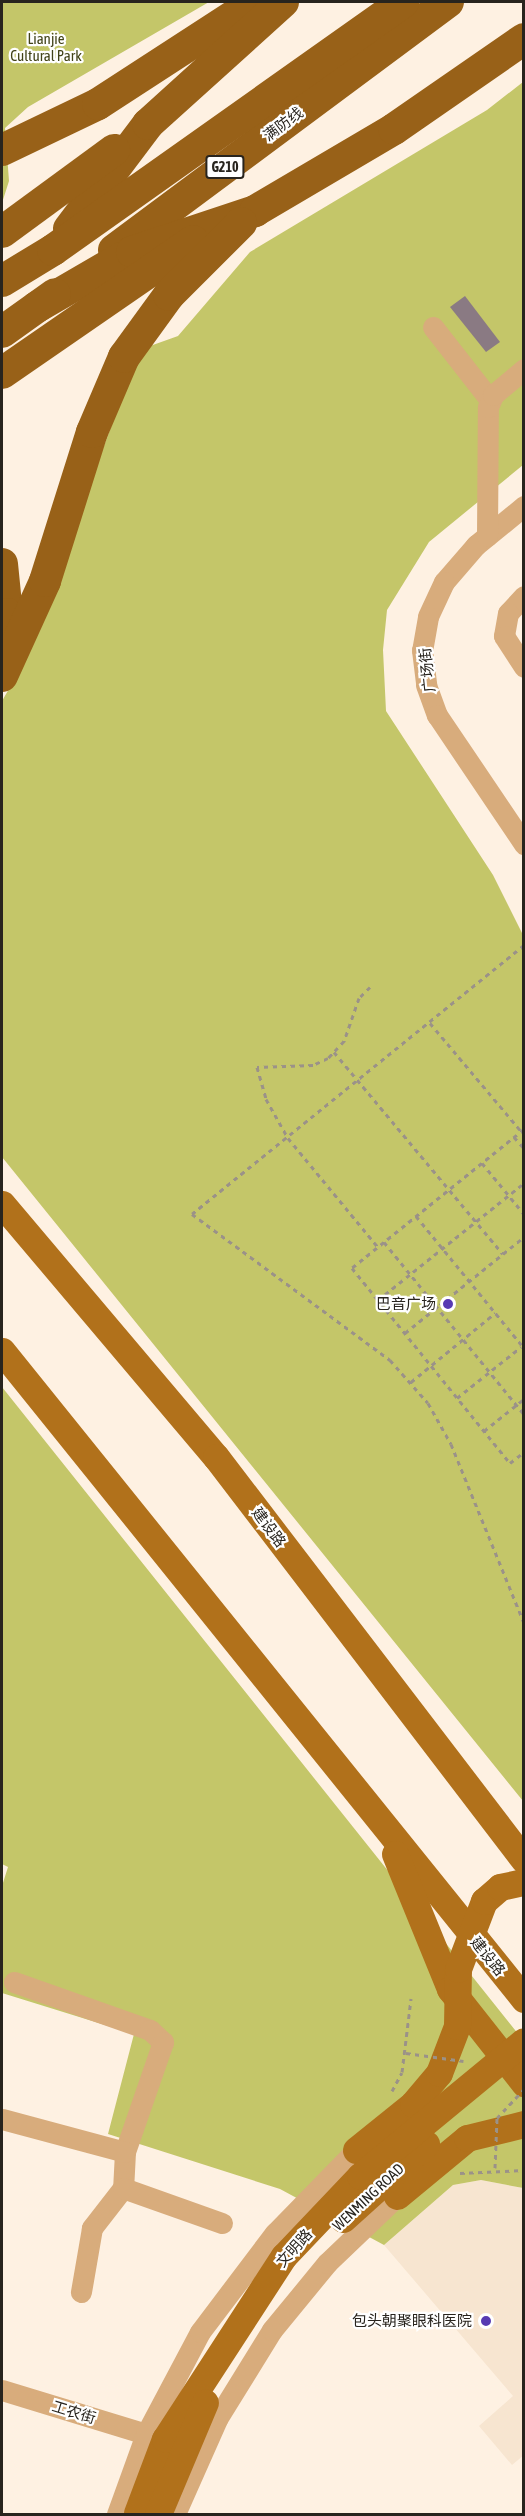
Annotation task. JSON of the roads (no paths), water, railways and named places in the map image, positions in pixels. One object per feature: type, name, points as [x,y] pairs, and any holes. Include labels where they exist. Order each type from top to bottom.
[{"type":"highway","points":[[2,150],[98,104],[255,2]]},
{"type":"highway","points":[[2,231],[148,124],[284,2]]},
{"type":"highway","name":"满防线","points":[[2,281],[53,250],[403,2]]},
{"type":"highway","name":"满防线","points":[[2,332],[448,2]]},
{"type":"highway","points":[[37,307],[132,252],[201,233],[255,211],[394,129],[524,39]]},
{"type":"highway","points":[[53,250],[148,124]]},
{"type":"highway","points":[[2,676],[36,604],[92,432],[131,343],[182,281],[255,211]]},
{"type":"highway","points":[[2,373],[181,253],[201,233]]},
{"type":"highway","points":[[2,564],[7,603],[2,638]]},
{"type":"main road","name":"建设路","points":[[2,1204],[216,1457],[524,1860]]},
{"type":"main road","name":"建设路","points":[[2,1351],[389,1835],[524,1999]]},
{"type":"main road","points":[[501,1832],[524,1848]]},
{"type":"main road","points":[[389,1835],[456,1998],[524,2083]]},
{"type":"main road","points":[[356,2150],[413,2104],[439,2073],[454,2038],[458,1969],[491,1892],[524,1882]]},
{"type":"main road","name":"文明路","points":[[137,2514],[165,2439],[207,2366],[284,2256],[360,2176],[524,2041]]},
{"type":"main road","name":"WENMING ROAD","points":[[137,2514],[254,2322],[359,2203],[524,2064]]},
{"type":"main road","points":[[397,2196],[467,2138],[524,2124]]},
{"type":"street","points":[[432,327],[490,399],[487,536]]},
{"type":"street","points":[[490,399],[524,369]]},
{"type":"street","name":"广场街","points":[[524,506],[460,561],[433,603],[423,639],[423,670],[437,715],[524,844]]},
{"type":"street","points":[[524,596],[508,613],[504,636],[524,667]]},
{"type":"street","points":[[14,1982],[150,2030],[163,2042],[125,2152],[123,2188],[92,2228],[81,2292]]},
{"type":"street","points":[[2,2119],[125,2152]]},
{"type":"street","points":[[137,2514],[146,2434],[200,2332],[239,2277],[356,2150]]},
{"type":"street","points":[[123,2188],[222,2223]]},
{"type":"street","name":"WENMING ROAD","points":[[175,2514],[217,2419],[272,2330],[327,2263],[397,2196]]},
{"type":"street","name":"工农街","points":[[2,2390],[146,2434]]},
{"type":"place","name":"巴音广场","points":[[448,1304]]},
{"type":"place","name":"包头朝聚眼科医院","points":[[486,2321]]},
{"type":"park label","name":"Lianjie Cultural Park","points":[[46,46]]}]
